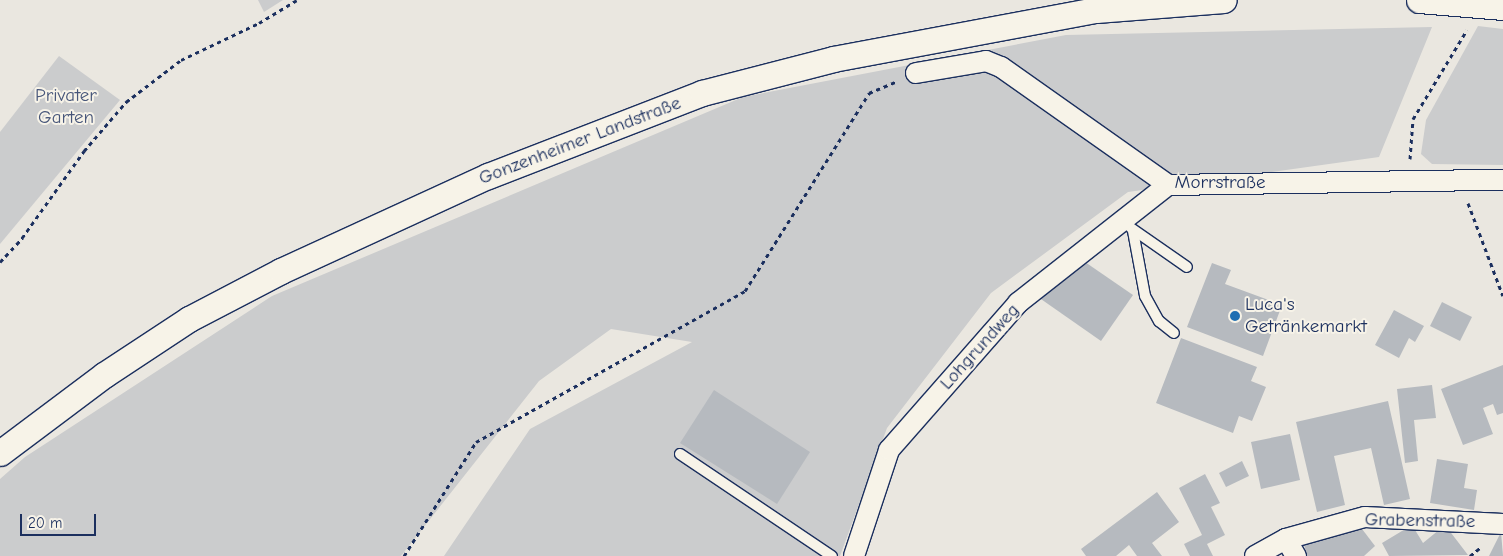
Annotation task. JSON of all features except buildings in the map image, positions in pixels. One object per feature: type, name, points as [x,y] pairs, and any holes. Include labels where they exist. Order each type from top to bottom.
[{"type":"street","name":"Gonzenheimer Landstraße","points":[[0,453],[104,375],[189,319],[281,271],[488,176],[702,93],[833,59],[1096,10],[1224,0]]},
{"type":"street","points":[[1419,0],[1503,8]]},
{"type":"street","name":"Morrstraße","points":[[916,73],[986,61],[1001,67],[1168,185],[1503,180]]},
{"type":"street","name":"Lohgrundweg","points":[[854,556],[889,450],[1018,303],[1128,225],[1168,185]]},
{"type":"street","name":"Grabenstraße","points":[[1255,556],[1286,539],[1365,517],[1503,524]]},
{"type":"street","points":[[1286,539],[1296,556]]},
{"type":"lane","points":[[1128,225],[1187,267]]},
{"type":"lane","points":[[1128,225],[1145,296],[1159,321],[1174,333]]},
{"type":"lane","points":[[680,454],[832,556]]},
{"type":"path","points":[[0,262],[22,238],[84,151],[126,102],[181,60],[260,23],[297,0]]},
{"type":"path","points":[[1408,180],[1413,119],[1468,27]]},
{"type":"path","points":[[404,556],[476,442],[745,291],[869,93],[916,73]]},
{"type":"path","points":[[1460,180],[1503,296]]},
{"type":"green space","points":[[258,0],[283,0],[264,12]]},
{"type":"green space","points":[[1478,26],[1503,29],[1503,165],[1432,164],[1421,154],[1426,120]]},
{"type":"green space","points":[[1432,27],[1379,157],[1128,192],[991,293],[887,428],[840,556],[444,556],[530,429],[692,342],[611,329],[539,381],[401,556],[0,556],[0,479],[25,457],[272,296],[743,97],[1066,35]]},
{"type":"green space","name":"Privater Garten","points":[[59,56],[120,100],[0,244],[0,132]]},
{"type":"place","name":"Luca's Getränkemarkt","points":[[1235,316]]}]
